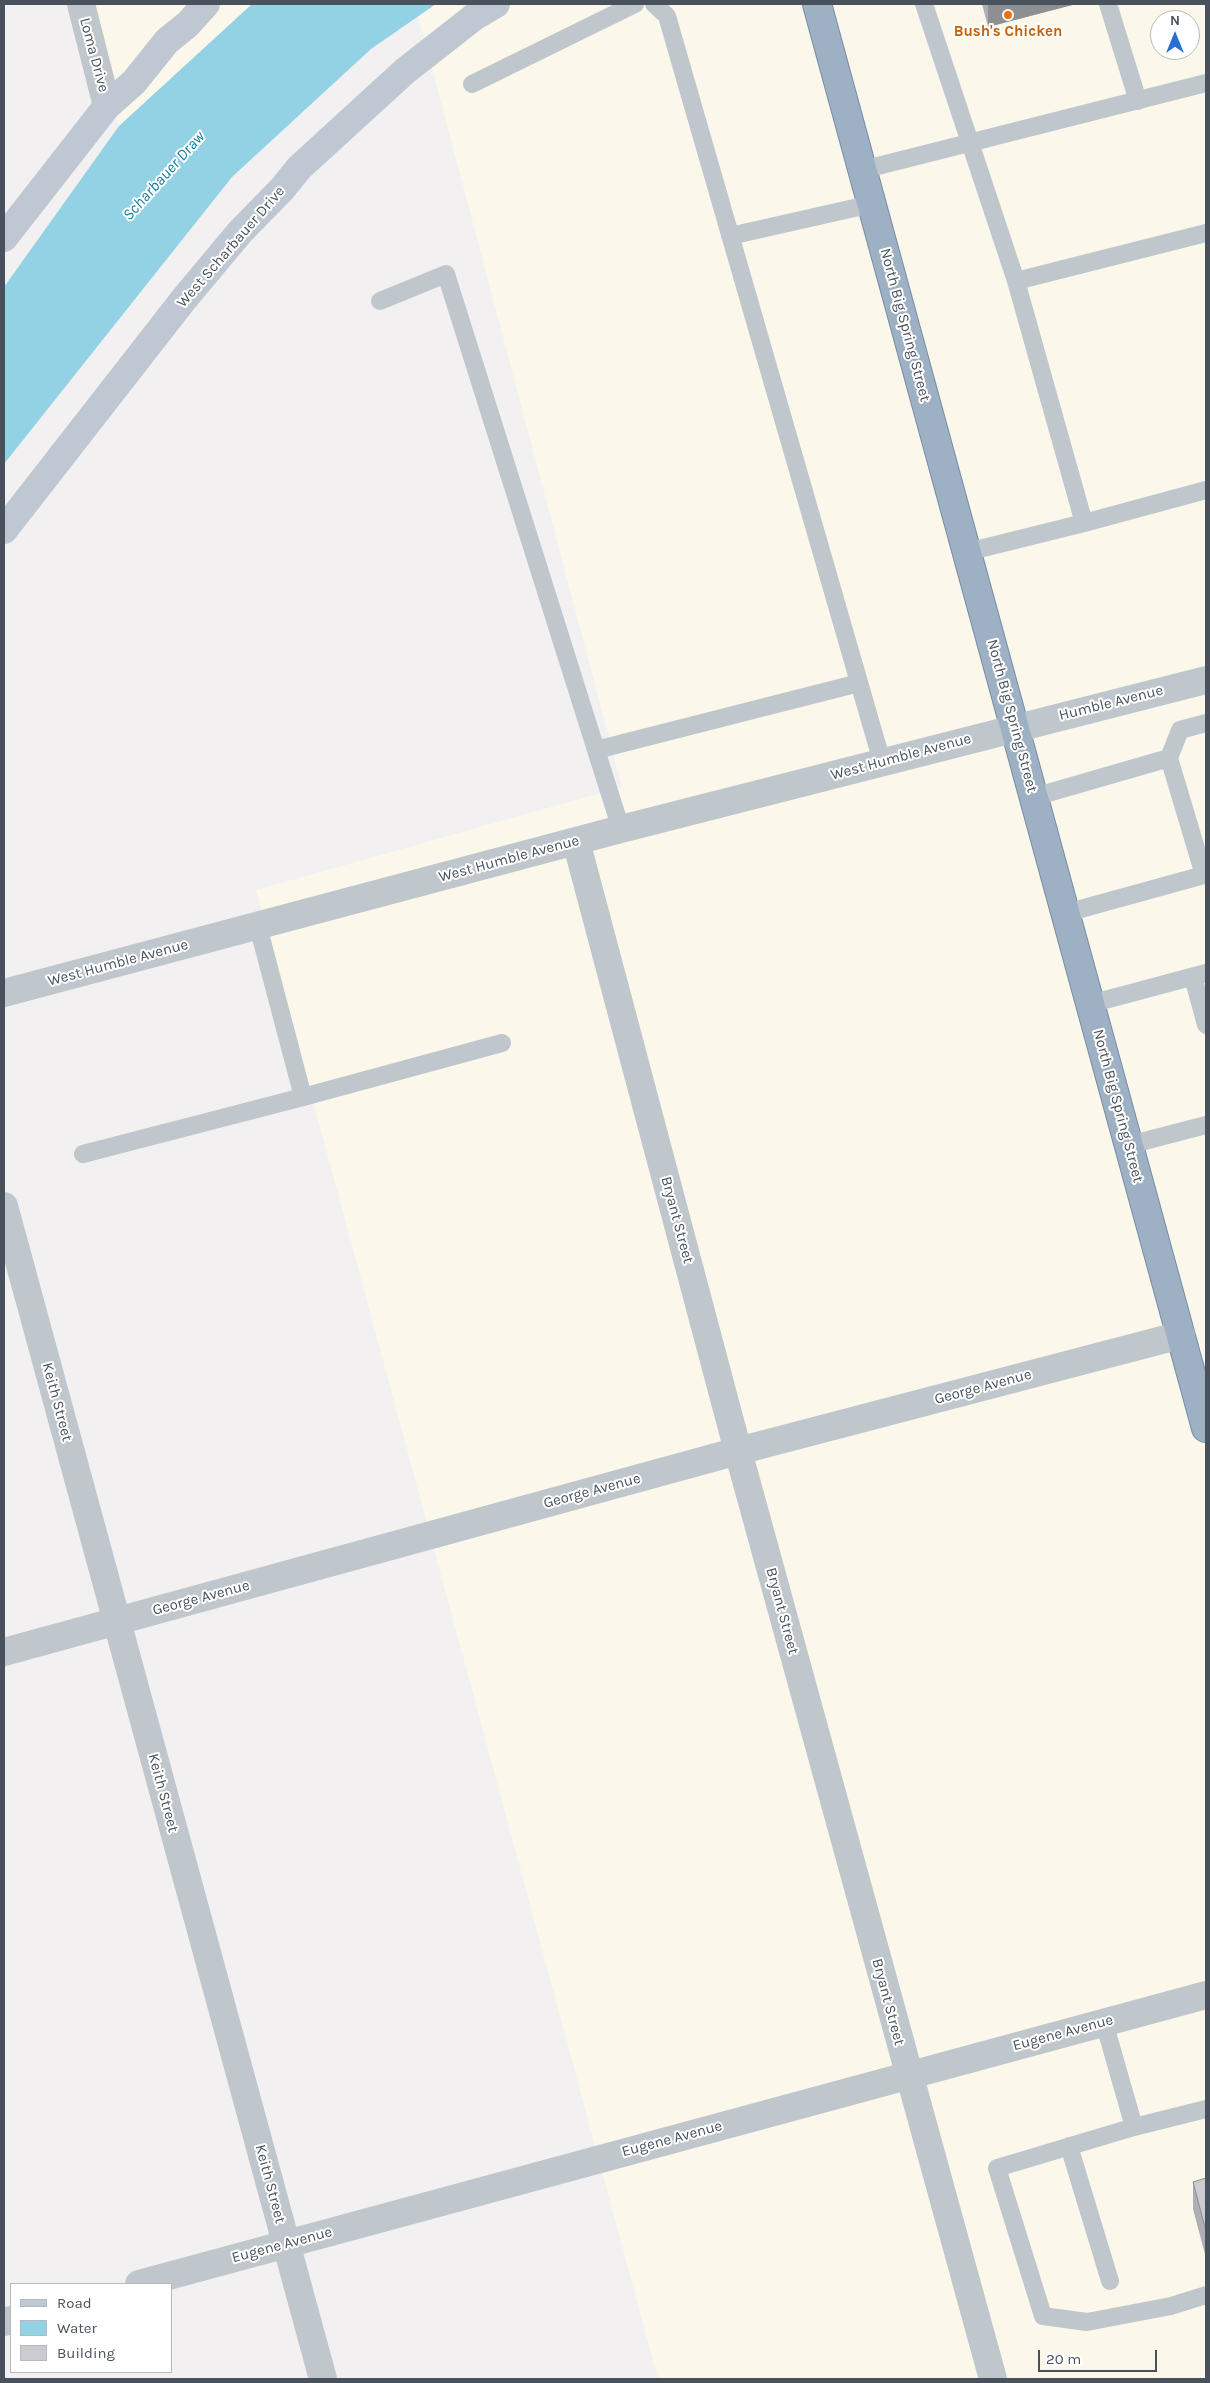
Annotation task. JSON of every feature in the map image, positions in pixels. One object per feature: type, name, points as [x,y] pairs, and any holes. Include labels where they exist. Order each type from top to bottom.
[{"type":"highway","name":"North Big Spring Street","points":[[816,4],[1206,1428]]},
{"type":"main road","points":[[4,238],[107,106],[134,82],[167,41],[188,24],[206,4]]},
{"type":"main road","name":"West Scharbauer Drive","points":[[4,530],[184,299],[240,232],[282,189],[299,168],[405,71],[474,17],[496,4]]},
{"type":"street","name":"Loma Drive","points":[[81,4],[107,106]]},
{"type":"street","name":"Humble Avenue","points":[[1015,727],[1206,680]]},
{"type":"street","name":"West Humble Avenue","points":[[4,993],[621,829],[1015,727]]},
{"type":"street","name":"Bryant Street","points":[[576,841],[738,1451],[908,2074],[994,2379]]},
{"type":"street","name":"Keith Street","points":[[4,1206],[323,2379]]},
{"type":"street","name":"George Avenue","points":[[4,1652],[738,1451],[1181,1334]]},
{"type":"street","name":"Eugene Avenue","points":[[143,2283],[908,2074],[1206,1995]]},
{"type":"lane","points":[[472,84],[635,4]]},
{"type":"lane","points":[[654,4],[667,16],[882,762]]},
{"type":"lane","points":[[924,4],[1016,281],[1084,523]]},
{"type":"lane","points":[[1108,4],[1138,101]]},
{"type":"lane","points":[[862,170],[1206,83]]},
{"type":"lane","points":[[730,236],[872,204]]},
{"type":"lane","points":[[1016,281],[1206,233]]},
{"type":"lane","points":[[380,301],[446,274],[621,829]]},
{"type":"lane","points":[[967,552],[1206,490]]},
{"type":"lane","points":[[596,750],[859,683]]},
{"type":"lane","points":[[1066,913],[1205,876],[1169,758],[1180,730],[1206,723]]},
{"type":"lane","points":[[1034,797],[1169,758]]},
{"type":"lane","points":[[258,926],[303,1097]]},
{"type":"lane","points":[[1090,1004],[1200,975],[1206,1025]]},
{"type":"lane","points":[[83,1154],[502,1043]]},
{"type":"lane","points":[[1129,1145],[1206,1125]]},
{"type":"lane","points":[[1104,2022],[1134,2127]]},
{"type":"lane","points":[[1206,2110],[1134,2127],[997,2168],[1044,2316],[1087,2322],[1171,2306],[1206,2295]]},
{"type":"lane","points":[[1069,2146],[1110,2281]]},
{"type":"shaded area","points":[[84,4],[351,4],[119,126]]},
{"type":"shaded area","points":[[415,4],[1206,4],[1206,2379],[658,2379],[256,890],[622,787]]},
{"type":"water","name":"Scharbauer Draw","points":[[252,4],[436,4],[371,49],[232,177],[4,464],[4,287],[119,126]]},
{"type":"building","points":[[1206,2178],[1206,2231],[1193,2182]]},
{"type":"place","name":"Bush's Chicken","points":[[1008,15]]}]
